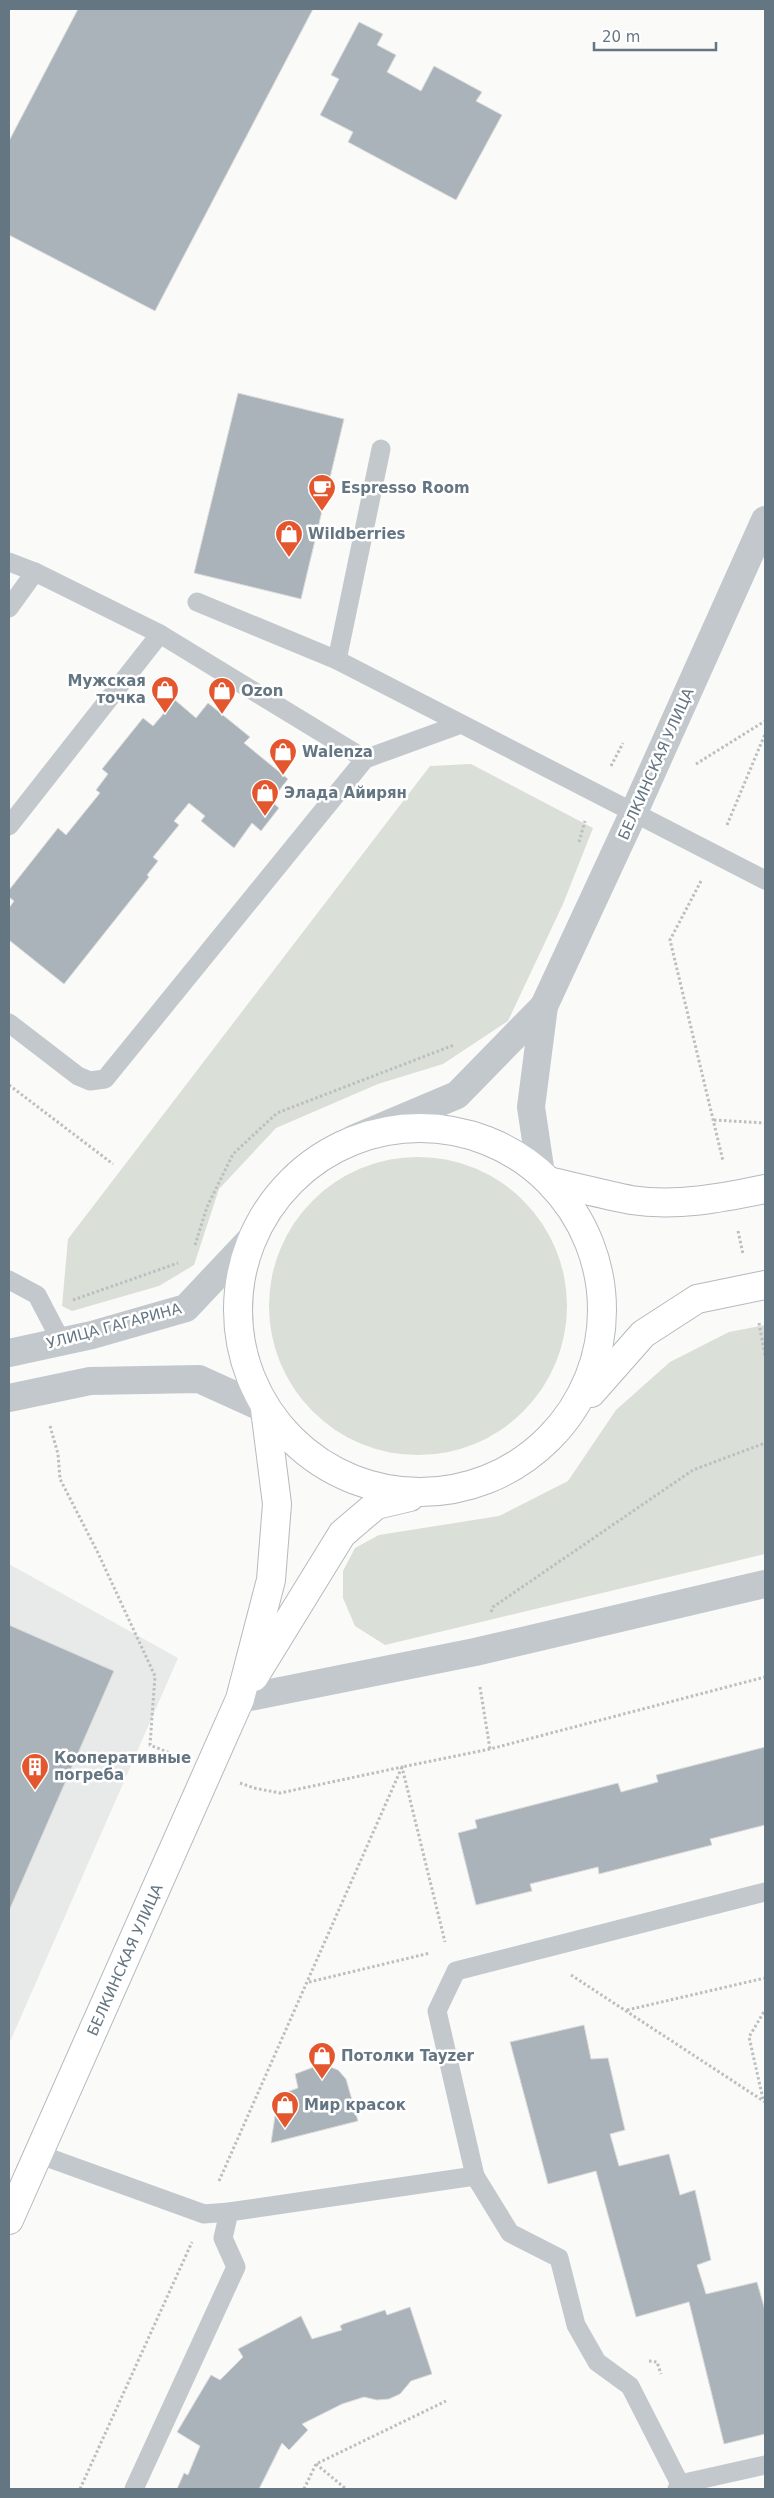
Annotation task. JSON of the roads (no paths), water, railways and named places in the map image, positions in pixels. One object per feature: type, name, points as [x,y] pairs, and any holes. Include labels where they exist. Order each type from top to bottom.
[{"type":"main road","points":[[430,1493],[382,1489],[336,1473],[296,1446],[265,1409],[246,1368],[237,1325],[239,1281],[251,1239],[275,1197],[310,1163],[353,1140],[405,1127],[459,1130],[509,1149],[547,1178],[588,1235],[603,1297],[596,1361],[568,1418]]},
{"type":"main road","points":[[547,1178],[633,1200],[683,1203],[765,1189]]},
{"type":"main road","points":[[568,1418],[643,1334],[697,1299],[758,1286]]},
{"type":"main road","name":"БЕЛКИНСКАЯ УЛИЦА","points":[[9,2220],[240,1699],[271,1580],[277,1504],[265,1409]]},
{"type":"main road","name":"БЕЛКИНСКАЯ УЛИЦА","points":[[240,1699],[342,1534],[376,1505],[483,1482],[530,1457],[568,1418]]},
{"type":"street","name":"БЕЛКИНСКАЯ УЛИЦА","points":[[547,1178],[531,1107],[544,1006],[634,812],[765,520]]},
{"type":"street","name":"БЕЛКИНСКАЯ УЛИЦА","points":[[353,1140],[457,1095],[544,1006]]},
{"type":"street","name":"УЛИЦА ГАГАРИНА","points":[[9,1352],[62,1343],[186,1308],[251,1239]]},
{"type":"street","points":[[9,1398],[90,1381],[199,1379],[265,1409]]},
{"type":"street","points":[[240,1699],[475,1652],[765,1584]]},
{"type":"lane","points":[[337,660],[381,449]]},
{"type":"lane","points":[[9,562],[35,572],[160,634],[366,759]]},
{"type":"lane","points":[[9,608],[35,572]]},
{"type":"lane","points":[[197,602],[337,660],[765,880]]},
{"type":"lane","points":[[9,826],[160,634]]},
{"type":"lane","points":[[9,1023],[78,1076],[90,1081],[105,1079],[366,759],[461,724]]},
{"type":"lane","points":[[9,1280],[37,1295],[62,1343]]},
{"type":"lane","points":[[765,1892],[456,1971],[437,2011],[475,2176],[510,2234],[559,2258],[576,2325],[597,2362],[630,2386],[678,2486],[765,2465]]},
{"type":"lane","points":[[38,2154],[204,2214],[475,2176]]},
{"type":"lane","points":[[134,2489],[236,2267],[224,2238],[229,2212]]},
{"type":"place","name":"Espresso Room","points":[[322,512]]},
{"type":"place","name":"Wildberries","points":[[289,558]]},
{"type":"place","name":"Мужская точка","points":[[165,714]]},
{"type":"place","name":"Ozon","points":[[222,715]]},
{"type":"place","name":"Walenza","points":[[283,776]]},
{"type":"place","name":"Элада Айирян","points":[[265,817]]},
{"type":"place","name":"Кооперативные погреба","points":[[35,1791]]},
{"type":"place","name":"Потолки Tayzer","points":[[322,2080]]},
{"type":"place","name":"Мир красок","points":[[285,2129]]}]
